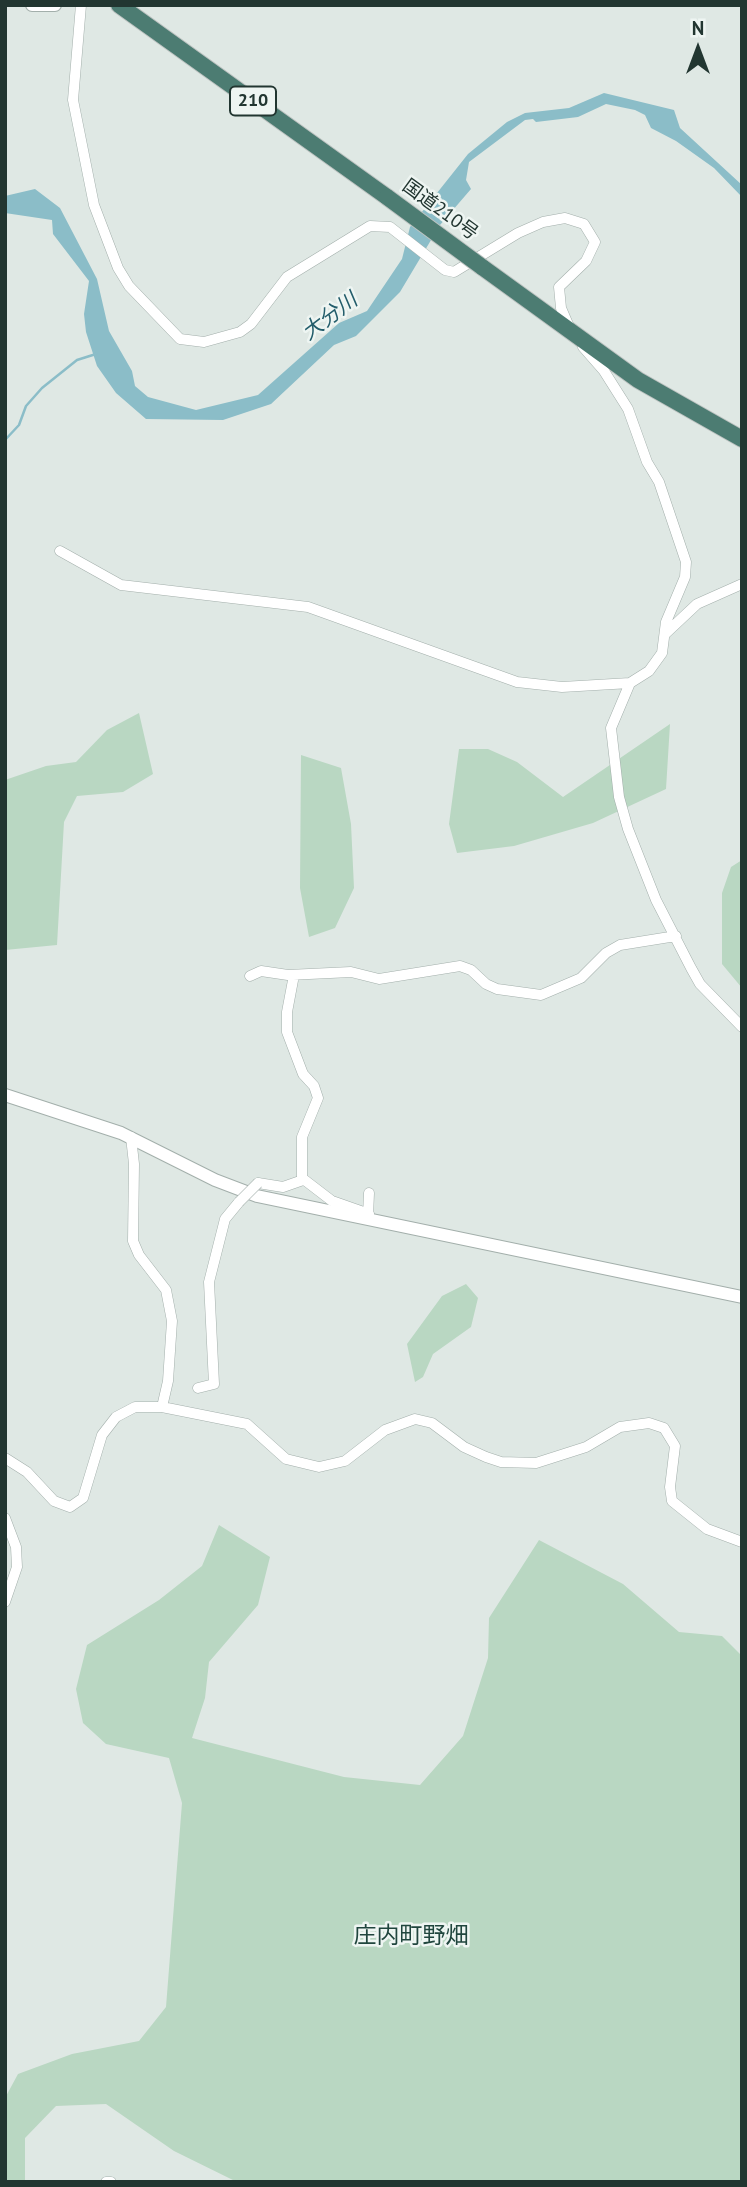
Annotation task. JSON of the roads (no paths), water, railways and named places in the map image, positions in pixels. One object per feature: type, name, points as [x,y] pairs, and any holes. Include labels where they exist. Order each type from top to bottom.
[{"type":"highway","name":"国道210号","points":[[120,5],[572,333],[678,405],[742,439]]},
{"type":"street","points":[[32,5],[55,5]]},
{"type":"street","points":[[60,551],[121,585],[308,607],[517,682],[562,687],[630,683],[642,677],[657,662],[668,615],[686,573],[679,537],[624,400],[572,333],[561,308],[559,287],[586,261],[596,242],[591,231],[575,219],[537,224],[505,239],[454,272],[445,270],[383,224],[370,226],[293,272],[240,332],[198,342],[174,335],[135,295],[122,275],[91,195],[73,100],[81,5]]},
{"type":"street","points":[[665,634],[697,604],[742,584]]},
{"type":"street","points":[[630,683],[611,728],[619,797],[640,864],[700,984],[742,1027]]},
{"type":"street","points":[[250,976],[261,971],[294,975],[351,972],[379,979],[460,966],[471,970],[490,987],[541,995],[581,978],[606,953],[620,945],[676,936]]},
{"type":"street","points":[[294,975],[287,1012],[287,1032],[303,1074],[314,1086],[318,1098],[301,1141],[303,1180]]},
{"type":"street","points":[[5,1095],[131,1137],[242,1191],[742,1297]]},
{"type":"street","points":[[131,1137],[134,1164],[133,1241],[139,1255],[162,1280],[171,1310],[168,1381],[162,1407]]},
{"type":"street","points":[[198,1388],[214,1384],[209,1282],[225,1219],[258,1183],[283,1187],[303,1180]]},
{"type":"street","points":[[303,1180],[336,1203],[368,1217]]},
{"type":"street","points":[[368,1217],[369,1193]]},
{"type":"street","points":[[5,1458],[27,1472],[54,1501],[70,1507],[83,1498],[102,1435],[116,1417],[135,1407],[162,1407],[247,1424],[286,1459],[319,1468],[345,1461],[385,1430],[415,1419],[432,1423],[464,1447],[486,1457],[501,1462],[529,1463],[541,1463],[586,1447],[628,1424],[659,1425],[668,1432],[675,1446],[670,1487],[672,1502],[707,1529],[742,1542]]},
{"type":"street","points":[[5,1518],[16,1547],[17,1567],[5,1602]]},
{"type":"water","points":[[604,93],[674,110],[680,128],[742,185],[742,197],[714,168],[676,141],[651,128],[645,115],[635,110],[606,104],[578,117],[536,122],[533,119],[525,120],[469,162],[466,180],[471,189],[440,225],[400,292],[356,336],[334,345],[271,404],[223,420],[146,419],[116,393],[97,366],[86,332],[84,314],[89,281],[53,234],[52,220],[5,213],[5,196],[35,189],[60,208],[97,279],[109,331],[132,371],[135,386],[148,397],[196,410],[258,395],[339,323],[367,311],[402,259],[410,227],[468,154],[507,122],[525,113],[569,108]]},
{"type":"waterway","points":[[5,440],[19,425],[26,406],[42,388],[77,360],[96,354]]},
{"type":"district","name":"庄内町野畑","points":[[411,1936]]},
{"type":"water label","name":"大分川","points":[[330,317]]}]
